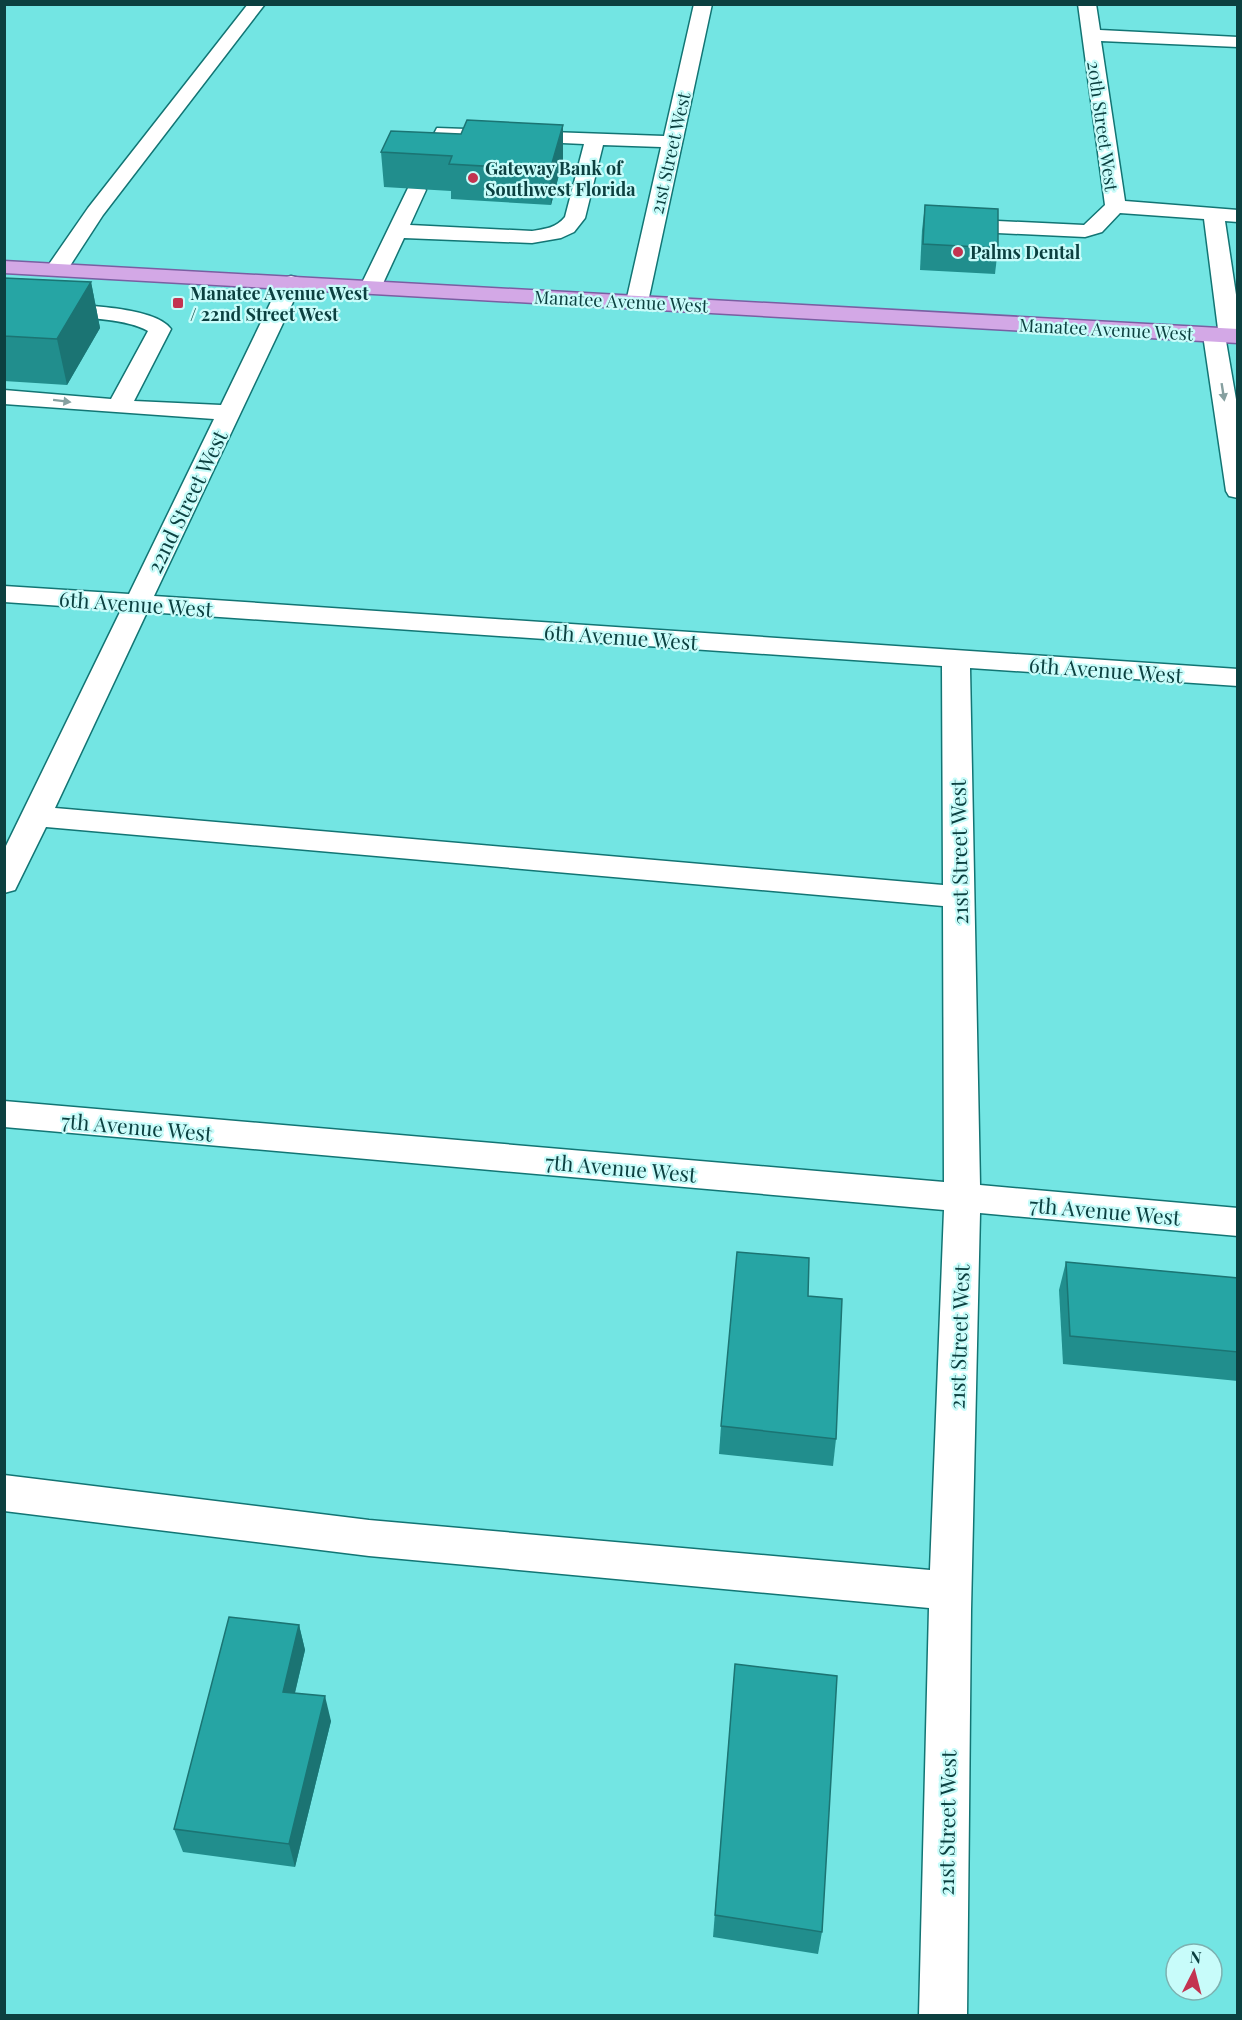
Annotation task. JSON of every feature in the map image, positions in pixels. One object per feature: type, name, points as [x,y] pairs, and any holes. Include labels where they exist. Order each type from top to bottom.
[{"type":"main road","name":"Manatee Avenue West","points":[[4,267],[1227,335]]},
{"type":"street","points":[[56,270],[95,212],[257,4]]},
{"type":"street","name":"21st Street West","points":[[637,302],[703,4]]},
{"type":"street","name":"20th Street West","points":[[1087,4],[1114,206],[1238,216]]},
{"type":"street","points":[[1091,35],[1238,42]]},
{"type":"street","points":[[427,167],[444,132],[672,142]]},
{"type":"street","points":[[397,231],[532,237],[555,234],[567,228],[575,218],[595,139]]},
{"type":"street","points":[[371,287],[416,190]]},
{"type":"street","points":[[977,226],[1085,231],[1095,228],[1114,206]]},
{"type":"street","points":[[1214,214],[1227,335],[1238,491]]},
{"type":"street","name":"22nd Street West","points":[[4,883],[291,283]]},
{"type":"street","points":[[4,311],[134,317],[152,321],[160,329],[119,407]]},
{"type":"street","points":[[4,398],[229,413]]},
{"type":"street","name":"6th Avenue West","points":[[4,594],[1238,678]]},
{"type":"street","name":"21st Street West","points":[[944,2016],[951,1591],[962,1197],[956,659]]},
{"type":"street","points":[[36,816],[959,897]]},
{"type":"street","name":"7th Avenue West","points":[[4,1114],[1238,1222]]},
{"type":"street","points":[[4,1493],[369,1538],[951,1591]]},
{"type":"building","points":[[467,120],[563,125],[550,170],[449,164],[452,156],[381,152],[391,131],[461,134]]},
{"type":"building","points":[[925,205],[998,209],[998,248],[923,244]]},
{"type":"building","points":[[4,278],[91,282],[57,339],[4,336]]},
{"type":"building","points":[[737,1252],[809,1258],[808,1296],[842,1299],[836,1439],[721,1426]]},
{"type":"building","points":[[1066,1262],[1238,1278],[1238,1352],[1070,1336]]},
{"type":"building","points":[[229,1617],[299,1625],[283,1692],[325,1696],[289,1844],[174,1829]]},
{"type":"building","points":[[735,1664],[837,1676],[822,1932],[715,1915]]},
{"type":"place","name":"Gateway Bank of Southwest Florida","points":[[473,178]]},
{"type":"place","name":"Palms Dental","points":[[958,252]]},
{"type":"place","name":"Manatee Avenue West / 22nd Street West","points":[[178,303]]}]
